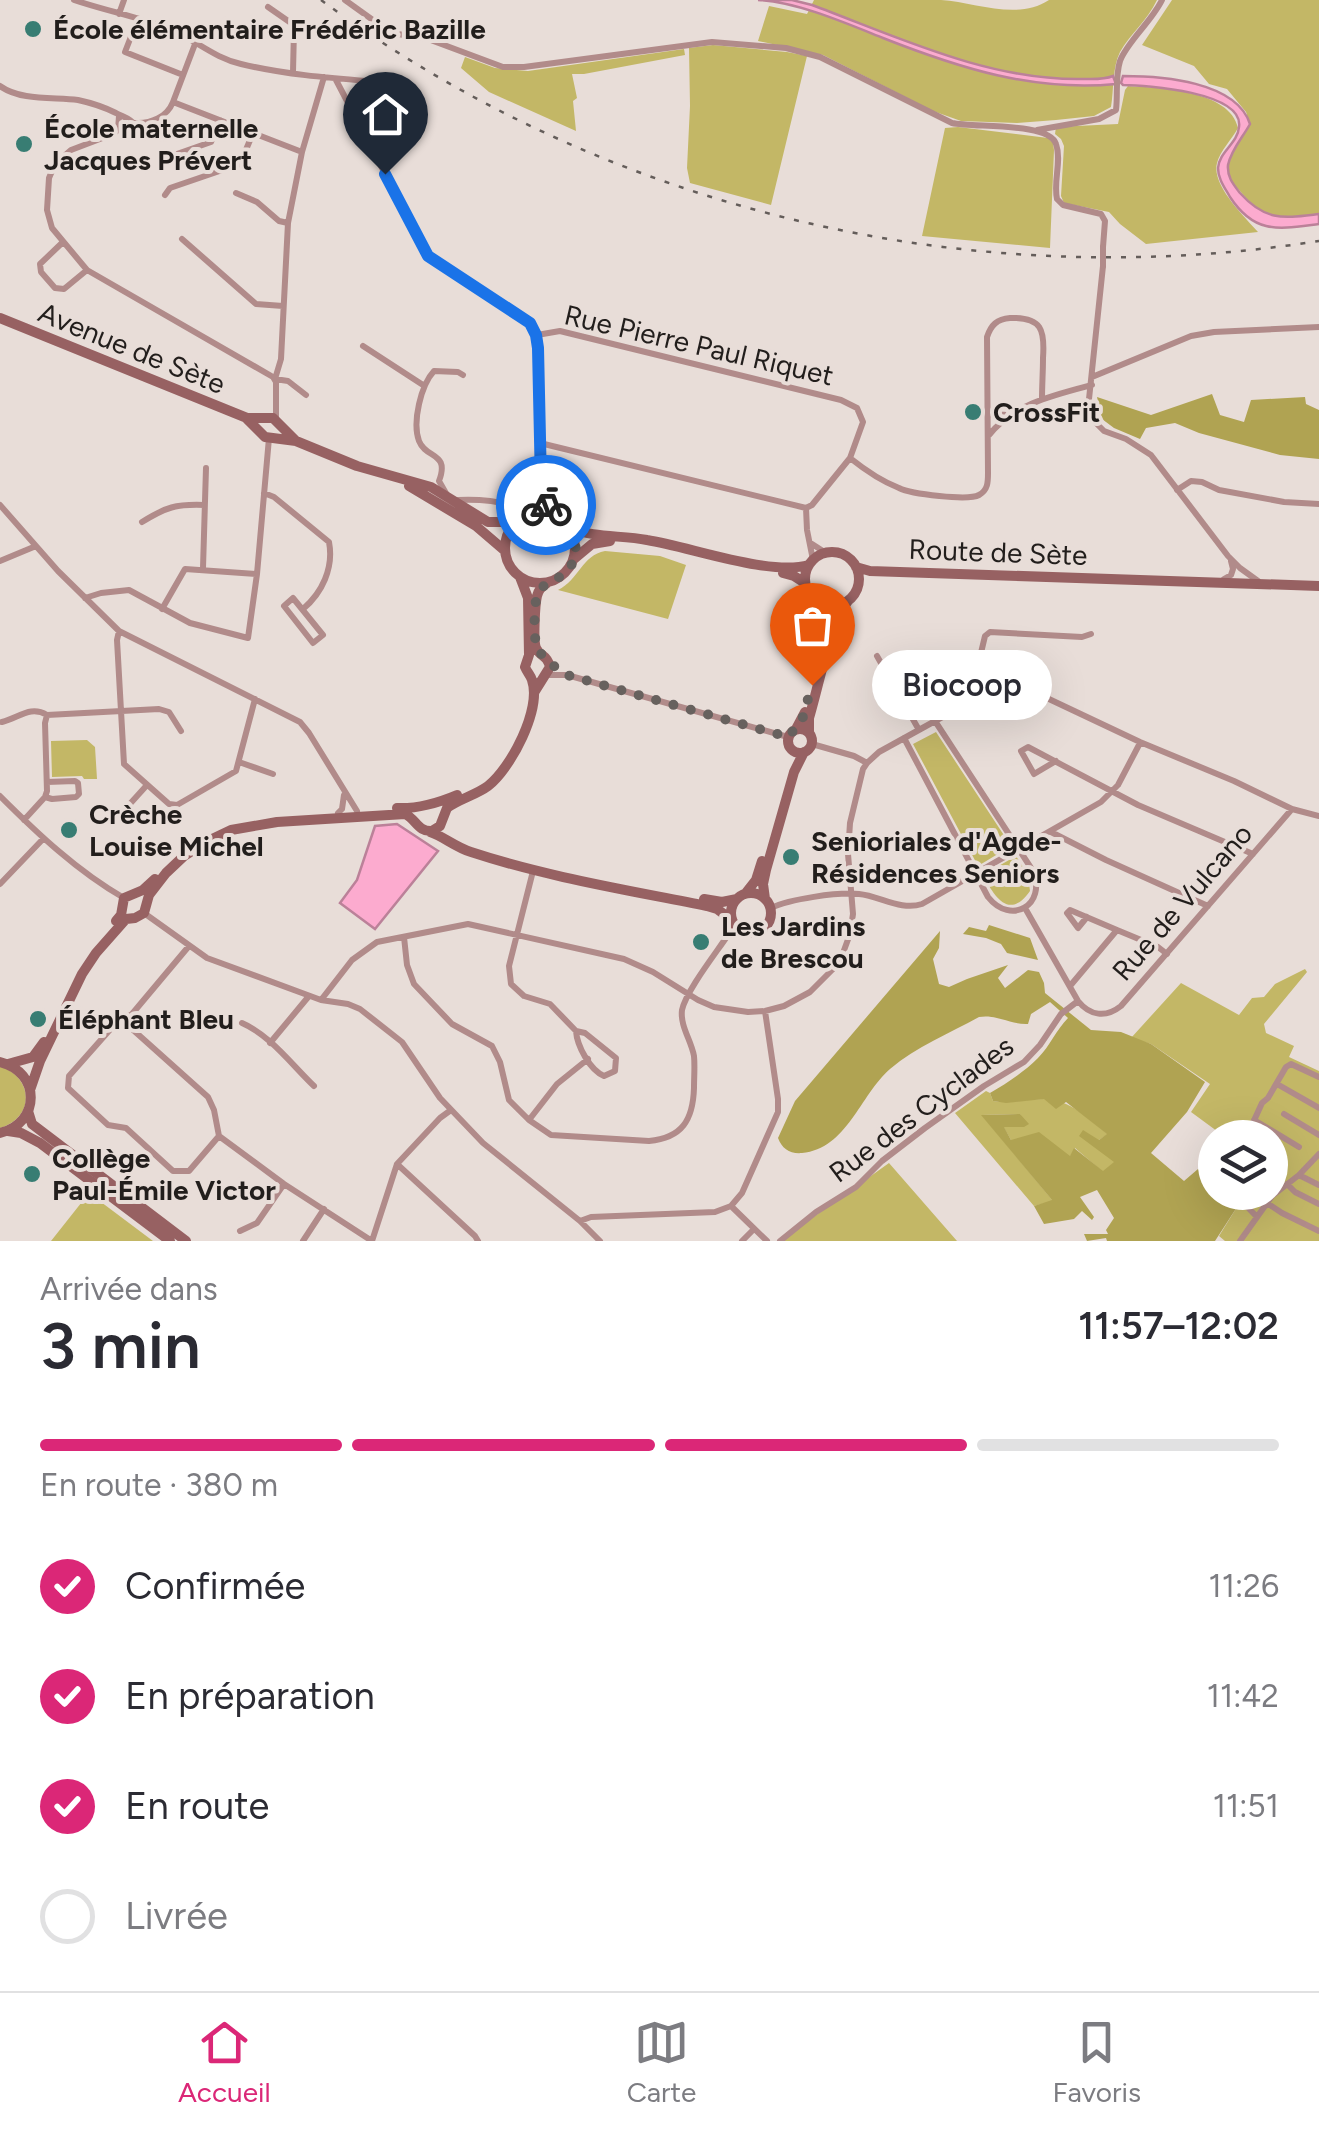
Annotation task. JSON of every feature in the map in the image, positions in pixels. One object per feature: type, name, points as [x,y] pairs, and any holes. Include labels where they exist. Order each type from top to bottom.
[{"type":"street","points":[[74,0],[168,28],[214,55],[242,64],[336,80],[404,84]]},
{"type":"street","points":[[119,14],[124,0]]},
{"type":"street","points":[[345,0],[398,34],[428,39],[503,67],[524,68],[712,42],[786,48],[820,57],[952,123],[1036,130],[1099,120],[1116,110],[1122,57],[1162,0]]},
{"type":"street","points":[[268,7],[294,29],[292,72]]},
{"type":"street","points":[[132,34],[126,52],[183,76]]},
{"type":"street","points":[[0,86],[14,94],[91,103],[146,123],[168,111],[195,44]]},
{"type":"street","points":[[86,598],[129,590],[190,623],[248,638],[275,379],[281,359],[288,223],[302,152],[324,77]]},
{"type":"street","points":[[336,80],[428,256],[517,313],[530,323],[536,335],[541,484],[550,514]]},
{"type":"street","points":[[173,102],[302,152]]},
{"type":"street","points":[[118,130],[119,116]]},
{"type":"street","points":[[174,155],[211,142],[220,120]]},
{"type":"street","points":[[135,122],[128,130],[118,130],[62,156],[52,169],[49,182],[48,217],[52,228],[87,270],[275,379],[288,381],[306,395]]},
{"type":"street","points":[[1036,130],[1052,136],[1056,142],[1057,199],[1063,205],[1101,214],[1104,222],[1089,399],[1091,418],[1104,430],[1156,460],[1228,556],[1258,580]]},
{"type":"street","points":[[165,195],[170,188],[240,164],[253,133]]},
{"type":"street","points":[[236,194],[258,202],[279,221],[288,223]]},
{"type":"street","points":[[182,239],[256,304],[283,306]]},
{"type":"street","points":[[63,242],[40,264],[48,280],[61,289],[87,270]]},
{"type":"street","name":"Avenue de Sète","points":[[0,318],[271,427]]},
{"type":"street","points":[[540,444],[806,508],[850,458],[903,490],[972,497],[988,484],[987,336],[993,324],[1002,319],[1038,324],[1042,331],[1042,399]]},
{"type":"street","points":[[988,436],[1009,415],[1191,336],[1319,327]]},
{"type":"street","name":"Rue Pierre Paul Riquet","points":[[536,335],[560,331],[850,403],[863,422],[850,458]]},
{"type":"street","points":[[363,345],[423,385]]},
{"type":"street","points":[[451,498],[440,480],[438,457],[424,448],[418,437],[418,404],[423,385],[434,371],[458,372],[463,376]]},
{"type":"street","points":[[988,414],[1009,415]]},
{"type":"street","points":[[271,427],[324,454],[428,486],[488,522],[514,522],[531,513],[541,484]]},
{"type":"street","points":[[203,568],[206,468]]},
{"type":"street","points":[[395,478],[476,526],[504,550]]},
{"type":"street","points":[[428,486],[440,480]]},
{"type":"street","points":[[1177,490],[1191,481],[1202,482],[1219,490],[1319,504]]},
{"type":"street","points":[[264,493],[330,542],[322,589],[303,610]]},
{"type":"street","points":[[451,498],[476,499],[550,514],[584,534],[648,540],[784,568],[795,569],[826,553]]},
{"type":"street","points":[[142,522],[179,504],[204,504]]},
{"type":"street","points":[[0,505],[120,631],[305,727],[357,811]]},
{"type":"street","points":[[404,936],[414,984],[452,1024],[492,1046],[510,1100],[551,1136],[662,1140],[684,1125],[693,1101],[694,1056],[682,1020],[683,1006],[728,935],[734,923],[731,912],[756,880],[791,761],[791,739],[804,714],[826,637],[827,619],[805,583],[811,562],[806,508]]},
{"type":"street","points":[[514,522],[504,550],[528,598],[525,667],[540,676],[567,675],[791,739]]},
{"type":"street","points":[[570,528],[574,559]]},
{"type":"street","points":[[567,675],[536,649],[536,599],[541,588],[564,574],[592,544],[627,542],[794,576],[805,583]]},
{"type":"street","points":[[126,914],[136,918],[146,909],[154,888],[184,856],[245,826],[396,813],[411,817],[421,828],[468,851],[533,870],[706,906],[726,914],[742,932],[758,933],[769,923],[763,884],[794,772],[808,743],[809,718],[841,609],[858,586],[856,567],[843,555],[826,553],[810,543]]},
{"type":"street","points":[[0,561],[36,546]]},
{"type":"street","points":[[1224,580],[1233,569],[1228,556]]},
{"type":"street","name":"Route de Sète","points":[[856,567],[1319,584]]},
{"type":"street","points":[[162,609],[182,572],[190,568],[257,574]]},
{"type":"street","name":"Route de Sète","points":[[858,586],[871,576],[891,571]]},
{"type":"street","points":[[520,577],[548,582]]},
{"type":"street","name":"Route de Sète","points":[[1102,578],[1319,584]]},
{"type":"street","points":[[293,598],[303,610],[323,634],[313,642],[284,606],[293,598]]},
{"type":"street","points":[[817,602],[832,606],[848,601]]},
{"type":"street","points":[[120,631],[124,764],[169,804],[177,805],[233,775],[255,699]]},
{"type":"street","points":[[970,701],[985,636],[990,632],[1082,637],[1092,634]]},
{"type":"street","points":[[528,658],[535,654],[546,659]]},
{"type":"street","points":[[877,656],[919,730]]},
{"type":"street","points":[[421,828],[436,829],[447,808],[487,786],[512,756],[524,736],[546,659]]},
{"type":"street","points":[[321,1000],[364,950],[386,939],[468,924],[624,959],[714,1007],[731,1011],[764,1011],[802,997],[832,970],[850,934],[854,914],[848,839],[867,762],[935,720],[995,690],[1032,691],[1301,813],[1319,816]]},
{"type":"street","points":[[2,722],[22,712],[40,711],[47,715],[164,709],[182,731]]},
{"type":"street","points":[[24,820],[45,796],[47,715]]},
{"type":"street","points":[[904,738],[994,906],[1014,911],[1024,908],[1037,891],[1037,881],[935,720]]},
{"type":"street","points":[[791,739],[803,729],[808,743]]},
{"type":"street","points":[[791,739],[797,753],[808,743]]},
{"type":"street","points":[[433,804],[440,808],[443,830],[455,839],[542,866],[722,902],[752,893],[768,904],[853,894],[915,907],[1100,802],[1113,792],[1140,742]]},
{"type":"street","points":[[808,743],[867,762]]},
{"type":"street","points":[[1056,762],[1034,774],[1020,750],[1028,747],[1138,805],[1253,854]]},
{"type":"street","points":[[239,762],[273,774]]},
{"type":"street","points":[[4,1132],[24,1119],[40,1061],[82,974],[126,919],[122,904],[181,852],[230,825],[255,819],[413,809],[441,802],[498,774]]},
{"type":"street","points":[[45,796],[52,799],[79,794],[74,780],[47,782]]},
{"type":"street","points":[[119,816],[147,784]]},
{"type":"street","points":[[338,812],[344,793]]},
{"type":"street","points":[[0,796],[43,838],[98,881],[129,895],[140,894],[146,909],[207,958],[321,1000],[355,1006],[396,1036],[451,1110],[600,1241]]},
{"type":"street","points":[[420,806],[416,814],[421,828]]},
{"type":"street","name":"Rue de Vulcano","points":[[1078,1001],[1098,1014],[1122,1006],[1292,809]]},
{"type":"street","points":[[1050,832],[1208,906]]},
{"type":"street","points":[[0,884],[43,838]]},
{"type":"street","points":[[533,870],[508,966],[511,984],[516,992],[550,1004],[576,1031],[594,1070],[604,1076],[615,1071],[616,1058],[612,1053],[584,1032],[576,1031]]},
{"type":"street","points":[[1024,908],[1078,1001]]},
{"type":"street","points":[[4,1063],[33,1057],[84,962],[126,914]]},
{"type":"street","points":[[1087,917],[1167,954]]},
{"type":"street","points":[[1070,986],[1117,930]]},
{"type":"street","points":[[189,946],[132,1014],[115,1024],[66,1083],[108,1126],[126,1128],[173,1171],[189,1171],[219,1136]]},
{"type":"street","points":[[270,1043],[309,996]]},
{"type":"street","name":"Rue des Cyclades","points":[[780,1241],[816,1212],[846,1195],[924,1128],[1024,1062],[1060,1014],[1078,1001]]},
{"type":"street","points":[[580,1222],[591,1217],[715,1212],[730,1206],[742,1193],[778,1112],[764,1011]]},
{"type":"street","points":[[122,1020],[208,1097],[219,1136],[372,1241],[398,1164],[451,1110]]},
{"type":"street","points":[[242,1023],[270,1043],[314,1086]]},
{"type":"street","points":[[529,1120],[557,1084],[588,1059]]},
{"type":"street","points":[[4,1063],[23,1074],[30,1090]]},
{"type":"street","points":[[1254,1120],[1286,1067],[1291,1064],[1319,1077]]},
{"type":"street","points":[[1277,1084],[1319,1108]]},
{"type":"street","points":[[28,1111],[32,1124],[186,1241]]},
{"type":"street","points":[[1284,1114],[1319,1135]]},
{"type":"street","points":[[4,1132],[21,1133],[40,1143],[170,1241]]},
{"type":"street","points":[[1288,1140],[1299,1147]]},
{"type":"street","points":[[1288,1183],[1319,1154]]},
{"type":"street","points":[[398,1164],[478,1241]]},
{"type":"street","points":[[1299,1175],[1319,1185]]},
{"type":"street","points":[[240,1231],[257,1223],[284,1184]]},
{"type":"street","points":[[1288,1185],[1319,1204]]},
{"type":"street","points":[[730,1206],[767,1241]]},
{"type":"street","points":[[303,1241],[324,1208]]},
{"type":"street","points":[[1250,1210],[1257,1217]]},
{"type":"street","points":[[1240,1241],[1262,1210]]},
{"type":"street","points":[[1278,1210],[1319,1231]]},
{"type":"street","points":[[742,1241],[754,1230]]},
{"type":"shaded area","points":[[758,0],[792,0],[812,5],[944,55],[1013,73],[1048,78],[1113,76],[1116,84],[1056,84],[997,75],[940,59],[805,9]]},
{"type":"shaded area","points":[[814,0],[941,0],[1010,10],[1049,0],[1157,0],[1117,58],[1111,107],[1094,116],[1017,123],[961,121],[933,111],[823,55],[758,41],[769,6],[807,14]]},
{"type":"shaded area","points":[[1172,0],[1319,0],[1319,214],[1284,217],[1266,213],[1231,180],[1229,162],[1246,112],[1227,89],[1209,84],[1194,66],[1142,45]]},
{"type":"shaded area","points":[[713,45],[807,56],[771,205],[690,183],[689,48]]},
{"type":"shaded area","points":[[684,49],[685,55],[572,74],[577,98],[573,101],[576,131],[489,92],[461,68],[465,57],[495,68],[528,71]]},
{"type":"shaded area","points":[[1123,76],[1176,80],[1230,98],[1250,124],[1228,165],[1235,187],[1267,213],[1285,217],[1319,214],[1319,224],[1269,227],[1239,209],[1218,172],[1219,162],[1239,127],[1236,115],[1226,106],[1192,93],[1123,85]]},
{"type":"shaded area","points":[[1128,86],[1192,94],[1222,106],[1232,115],[1238,128],[1217,163],[1219,181],[1258,232],[1146,244],[1109,212],[1064,203],[1064,146],[1055,134],[1056,127],[1118,124]]},
{"type":"shaded area","points":[[945,128],[1048,138],[1053,143],[1050,248],[922,236]]},
{"type":"shaded area","points":[[1212,394],[1220,415],[1244,422],[1251,400],[1305,397],[1306,404],[1319,410],[1319,459],[1280,455],[1175,423],[1146,428],[1140,439],[1102,419],[1097,397],[1151,415]]},
{"type":"shaded area","points":[[605,551],[660,556],[686,565],[668,619],[558,590],[591,557]]},
{"type":"shaded area","points":[[936,732],[1011,846],[978,866],[913,744]]},
{"type":"shaded area","points":[[87,740],[95,747],[97,779],[52,777],[51,741]]},
{"type":"shaded area","points":[[397,824],[438,851],[375,929],[340,903],[357,880],[375,826]]},
{"type":"shaded area","points":[[1016,856],[1028,875],[1030,891],[1022,900],[1009,905],[997,897],[983,875]]},
{"type":"shaded area","points":[[989,925],[1030,938],[1038,960],[1007,953],[1001,944],[986,938],[963,934],[969,927],[986,931]]},
{"type":"shaded area","points":[[940,931],[939,948],[933,959],[939,984],[949,987],[1008,965],[998,978],[1005,988],[1028,970],[1039,972],[1045,993],[1091,1030],[1121,1032],[1151,1044],[1205,1082],[1187,1112],[1151,1153],[1184,1181],[1198,1169],[1198,1210],[1235,1210],[1215,1241],[1087,1241],[1084,1234],[1108,1234],[1106,1230],[1114,1218],[1097,1190],[1080,1197],[1094,1217],[1092,1220],[1082,1211],[1074,1219],[1044,1224],[1034,1206],[1052,1200],[981,1115],[1020,1114],[1029,1124],[1004,1127],[1011,1140],[1039,1132],[1070,1156],[1074,1148],[1103,1171],[1114,1162],[1079,1136],[1083,1130],[1099,1140],[1107,1134],[1066,1102],[1056,1109],[1044,1099],[993,1101],[990,1093],[1038,1058],[1068,1018],[1050,1002],[1031,1014],[1028,1024],[979,1017],[911,1054],[879,1080],[842,1132],[817,1149],[790,1152],[778,1138],[795,1101]]},
{"type":"shaded area","points":[[1305,969],[1307,972],[1264,1024],[1266,1033],[1294,1046],[1289,1057],[1319,1071],[1319,1241],[1225,1241],[1219,1236],[1235,1210],[1288,1210],[1288,1120],[1202,1120],[1191,1112],[1210,1084],[1151,1044],[1131,1038],[1181,983],[1239,1015],[1252,998],[1264,997],[1275,984]]},
{"type":"shaded area","points":[[0,1066],[19,1079],[26,1097],[20,1115],[0,1128]]},
{"type":"shaded area","points":[[986,1091],[993,1101],[1043,1099],[1070,1106],[1108,1134],[1099,1140],[1115,1162],[1103,1172],[1075,1148],[1070,1157],[1011,1140],[1003,1126],[1024,1127],[1020,1114],[982,1115],[1053,1201],[1034,1206],[955,1113]]},
{"type":"shaded area","points":[[889,1163],[957,1241],[780,1241]]},
{"type":"shaded area","points":[[89,1193],[153,1241],[51,1241]]},
{"type":"railway","points":[[321,0],[432,73],[548,134],[670,183],[796,220],[925,245],[1056,256],[1187,255],[1319,241]]},
{"type":"way so far","points":[[546,505],[550,514],[570,528],[576,548],[570,567],[541,588],[536,599],[536,649],[554,668],[567,675],[788,737],[802,720],[812,685]]},
{"type":"place","name":"École élémentaire Frédéric Bazille","points":[[33,29]]},
{"type":"place","name":"École maternelle Jacques Prévert","points":[[24,144]]},
{"type":"place","name":"CrossFit","points":[[973,412]]},
{"type":"place","name":"Biocoop","points":[[812,685]]},
{"type":"place","name":"Crèche Louise Michel","points":[[69,830]]},
{"type":"place","name":"Senioriales d'Agde- Résidences Seniors","points":[[791,857]]},
{"type":"place","name":"Les Jardins de Brescou","points":[[701,942]]},
{"type":"place","name":"Éléphant Bleu","points":[[38,1019]]},
{"type":"place","name":"Collège Paul-Émile Victor","points":[[32,1174]]},
{"type":"route","points":[[385,174],[428,256],[534,328],[538,348],[541,484],[546,505]]}]
